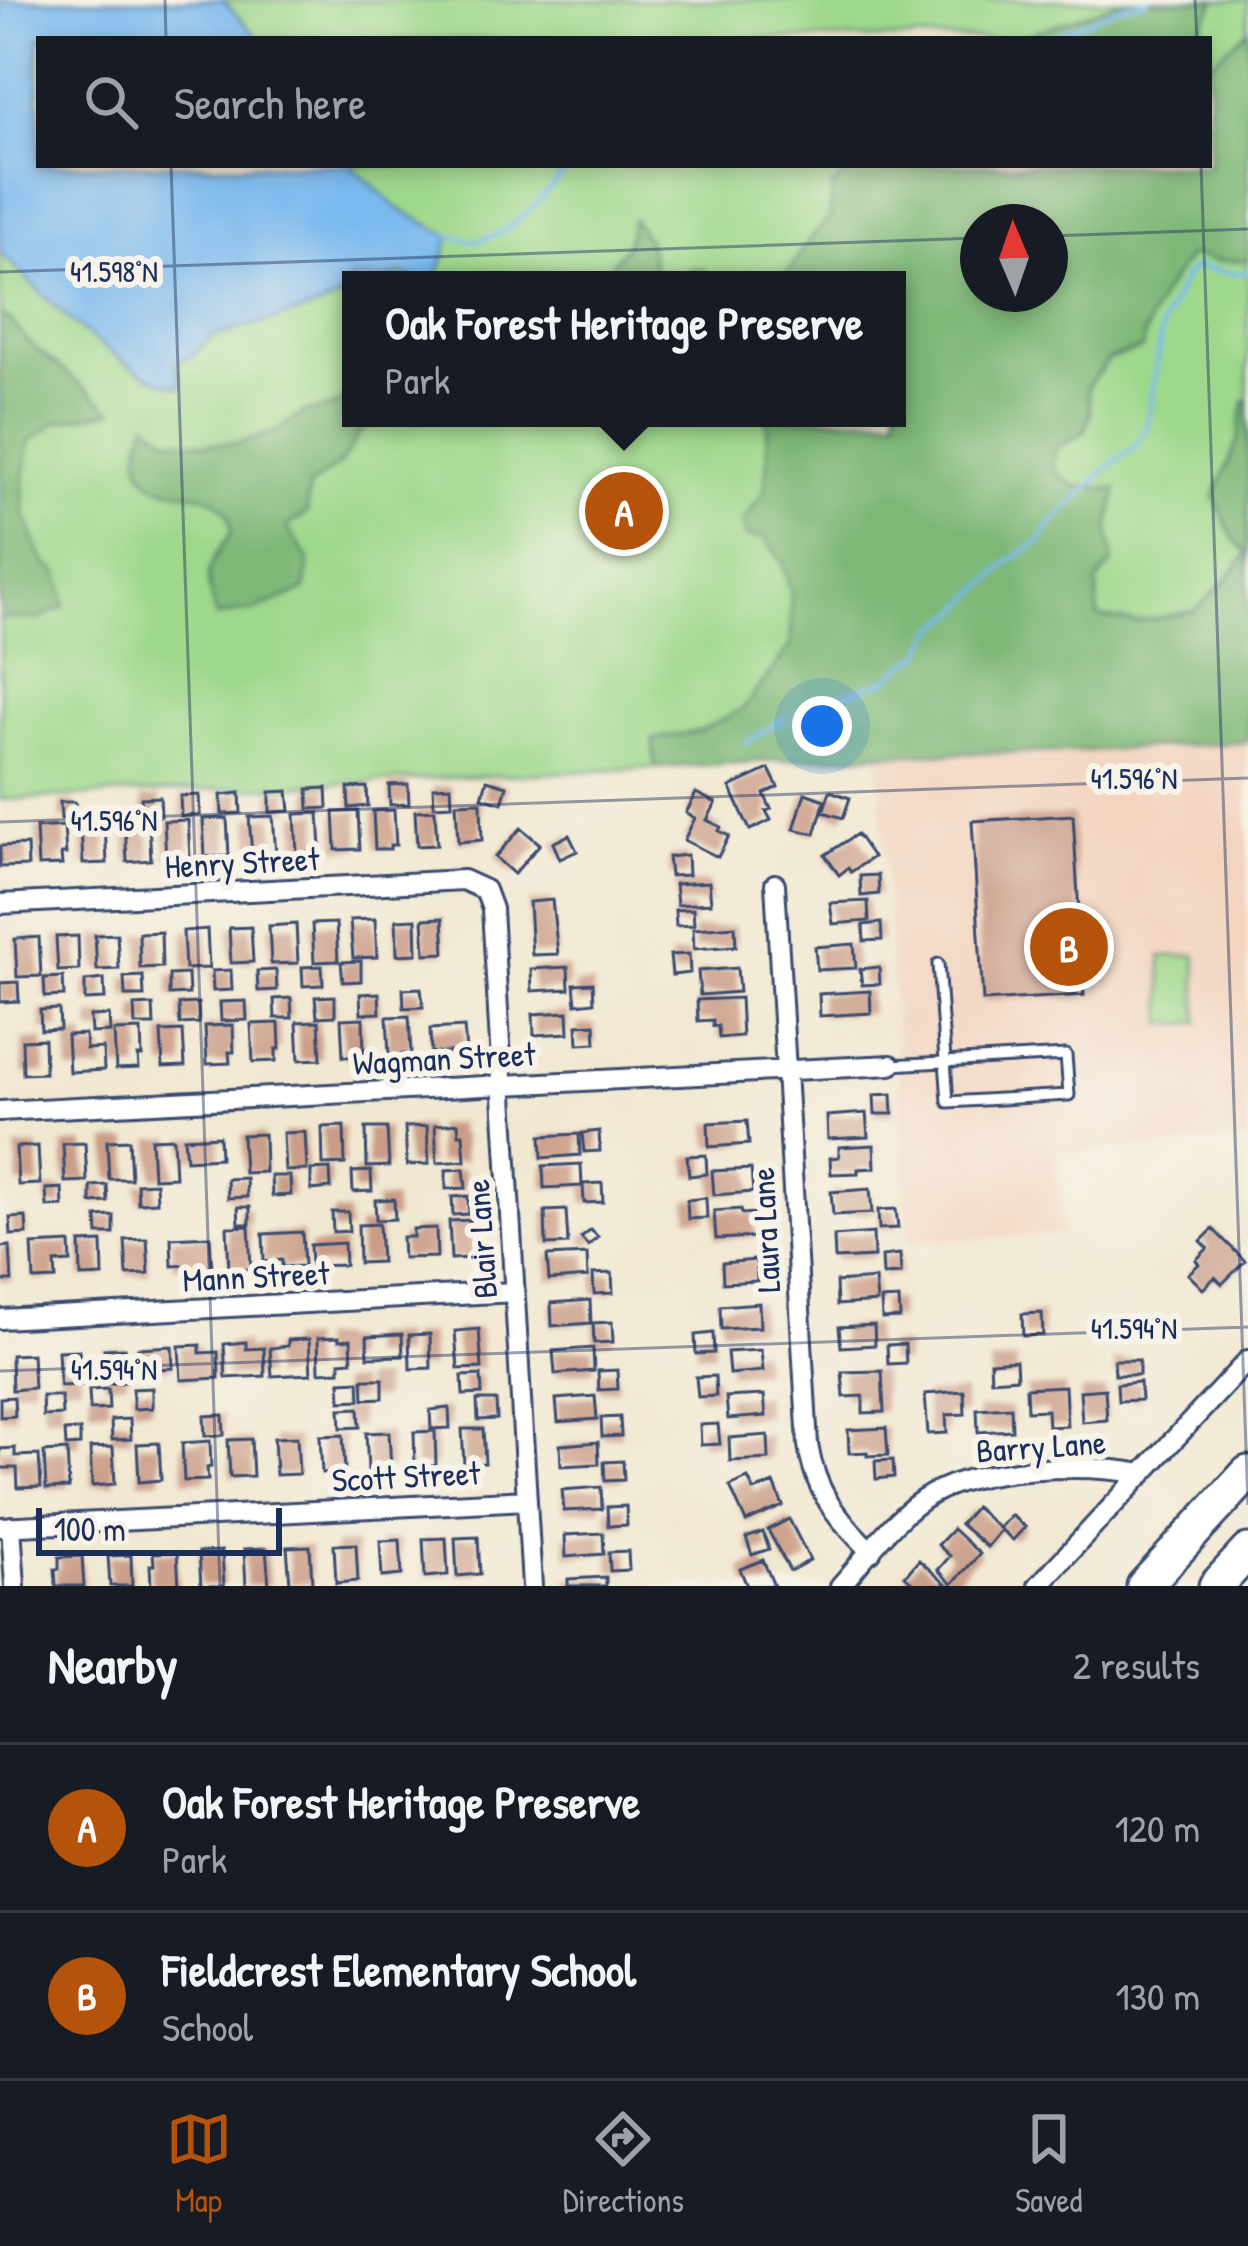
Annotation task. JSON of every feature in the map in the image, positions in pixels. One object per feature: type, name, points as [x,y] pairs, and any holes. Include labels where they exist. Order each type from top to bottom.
[{"type":"highway","points":[[1144,1586],[1248,1473]]},
{"type":"highway","points":[[1216,1586],[1248,1552]]},
{"type":"street","name":"Henry Street","points":[[0,904],[463,880],[484,890]]},
{"type":"street","name":"Laura Lane","points":[[775,884],[810,1459],[833,1512],[871,1552]]},
{"type":"street","name":"Blair Lane","points":[[484,890],[492,909],[532,1586]]},
{"type":"street","name":"Wagman Street","points":[[0,1111],[891,1065]]},
{"type":"street","name":"Mann Street","points":[[0,1319],[515,1292]]},
{"type":"street","points":[[1038,1586],[1248,1360]]},
{"type":"street","name":"Barry Lane","points":[[840,1586],[928,1496],[950,1485],[988,1474],[1094,1468],[1143,1474]]},
{"type":"street","name":"Scott Street","points":[[6,1526],[527,1500]]},
{"type":"street","points":[[6,1526],[15,1586]]},
{"type":"lane","points":[[891,1065],[946,1062],[1066,1055],[1069,1095],[948,1102],[946,1062],[938,964]]},
{"type":"shaded area","points":[[1248,742],[1248,1141],[1057,1153],[1063,1234],[909,1243],[878,754],[1065,752]]},
{"type":"green space","points":[[0,0],[1248,0],[1248,729],[953,753],[0,800]]},
{"type":"green space","points":[[1126,0],[1216,0],[1191,36],[1024,36]]},
{"type":"green space","points":[[1248,30],[1248,260],[1190,255],[1154,311],[1142,349],[1109,359],[1088,386],[1090,415],[1085,432],[1055,449],[1053,470],[1075,486],[1117,489],[1109,528],[1113,562],[1097,582],[1098,617],[1136,622],[1194,611],[1247,554],[1233,538],[1214,497],[1248,400],[1248,742],[1065,752],[878,754],[655,768],[653,739],[700,731],[743,709],[791,645],[791,592],[781,560],[764,537],[746,537],[743,522],[764,491],[767,427],[906,427],[906,271],[789,271],[830,218],[832,187],[853,168],[1212,168],[1212,61]]},
{"type":"green space","points":[[633,219],[649,242],[654,271],[613,271],[611,265],[627,244]]},
{"type":"green space","points":[[0,314],[113,411],[56,422],[29,442],[24,513],[43,560],[59,574],[65,606],[40,619],[0,618]]},
{"type":"green space","points":[[342,401],[342,427],[369,427],[360,432],[341,463],[309,487],[307,513],[287,527],[309,560],[305,590],[255,610],[216,616],[209,572],[231,533],[229,518],[218,502],[165,489],[145,475],[139,457],[147,422],[167,438],[238,443],[275,432],[303,413]]},
{"type":"green space","points":[[1196,955],[1199,1023],[1164,1024],[1161,956]]},
{"type":"water","points":[[0,0],[223,0],[256,36],[36,36],[36,168],[353,168],[399,209],[450,236],[440,271],[342,271],[342,297],[211,337],[193,356],[175,362],[183,387],[159,380],[109,352],[0,252]]},
{"type":"building","points":[[769,769],[778,787],[764,794],[771,820],[750,830],[730,787]]},
{"type":"building","points":[[487,780],[507,786],[502,803],[482,797]]},
{"type":"building","points":[[408,784],[409,804],[390,805],[389,785]]},
{"type":"building","points":[[451,786],[452,805],[434,806],[433,787]]},
{"type":"building","points":[[367,787],[368,806],[349,808],[348,788]]},
{"type":"building","points":[[327,788],[328,808],[309,809],[308,789]]},
{"type":"building","points":[[288,791],[290,811],[270,812],[270,792]]},
{"type":"building","points":[[830,791],[850,798],[843,818],[823,812]]},
{"type":"building","points":[[240,793],[241,813],[222,814],[221,795]]},
{"type":"building","points":[[696,793],[716,803],[707,820],[729,836],[718,857],[684,840],[695,818],[686,813]]},
{"type":"building","points":[[805,793],[825,800],[815,834],[794,829]]},
{"type":"building","points":[[199,795],[200,815],[181,816],[180,796]]},
{"type":"building","points":[[160,797],[161,816],[142,817],[141,798]]},
{"type":"building","points":[[60,802],[75,802],[76,818],[61,819]]},
{"type":"building","points":[[481,802],[482,840],[458,842],[456,803]]},
{"type":"building","points":[[394,810],[396,845],[375,849],[373,811]]},
{"type":"building","points":[[435,810],[437,845],[417,846],[415,811]]},
{"type":"building","points":[[358,811],[360,849],[336,850],[334,812]]},
{"type":"building","points":[[319,813],[321,851],[297,853],[295,814]]},
{"type":"building","points":[[1073,815],[1084,995],[983,1001],[972,821]]},
{"type":"building","points":[[273,816],[276,854],[252,855],[249,817]]},
{"type":"building","points":[[227,818],[229,856],[205,857],[203,819]]},
{"type":"building","points":[[188,820],[190,858],[166,859],[164,821]]},
{"type":"building","points":[[149,822],[151,860],[127,862],[125,823]]},
{"type":"building","points":[[105,825],[107,863],[83,864],[81,826]]},
{"type":"building","points":[[64,826],[62,865],[38,866],[36,828]]},
{"type":"building","points":[[521,828],[540,844],[514,874],[495,857]]},
{"type":"building","points":[[857,834],[873,857],[839,875],[825,855]]},
{"type":"building","points":[[569,835],[577,851],[560,859],[553,843]]},
{"type":"building","points":[[27,845],[28,866],[0,867],[0,846]]},
{"type":"building","points":[[687,855],[688,875],[670,876],[668,857]]},
{"type":"building","points":[[878,875],[879,894],[861,896],[860,876]]},
{"type":"building","points":[[709,882],[711,903],[677,905],[675,884]]},
{"type":"building","points":[[552,900],[558,954],[532,955],[529,902]]},
{"type":"building","points":[[868,901],[869,921],[833,924],[830,903]]},
{"type":"building","points":[[693,909],[694,925],[676,926],[675,910]]},
{"type":"building","points":[[443,918],[445,953],[425,954],[423,919]]},
{"type":"building","points":[[375,919],[377,957],[353,958],[350,920]]},
{"type":"building","points":[[416,919],[417,954],[397,955],[396,920]]},
{"type":"building","points":[[336,923],[338,961],[314,962],[312,924]]},
{"type":"building","points":[[881,923],[882,940],[864,941],[863,925]]},
{"type":"building","points":[[296,924],[298,963],[271,964],[269,926]]},
{"type":"building","points":[[735,926],[736,946],[694,949],[693,929]]},
{"type":"building","points":[[251,927],[253,962],[231,963],[229,928]]},
{"type":"building","points":[[207,929],[209,968],[185,969],[183,931]]},
{"type":"building","points":[[161,932],[162,967],[140,968],[139,933]]},
{"type":"building","points":[[117,934],[119,969],[97,970],[95,935]]},
{"type":"building","points":[[78,936],[79,970],[58,971],[56,937]]},
{"type":"building","points":[[39,937],[41,976],[17,977],[15,939]]},
{"type":"building","points":[[854,944],[856,968],[817,970],[815,947]]},
{"type":"building","points":[[689,954],[690,973],[672,975],[670,955]]},
{"type":"building","points":[[361,961],[361,981],[343,982],[341,962]]},
{"type":"building","points":[[322,966],[323,985],[303,986],[302,967]]},
{"type":"building","points":[[568,967],[569,989],[532,991],[531,969]]},
{"type":"building","points":[[879,967],[880,984],[862,985],[860,969]]},
{"type":"building","points":[[737,968],[739,992],[700,995],[698,971]]},
{"type":"building","points":[[231,970],[232,990],[213,991],[212,971]]},
{"type":"building","points":[[276,970],[277,990],[258,991],[257,971]]},
{"type":"building","points":[[188,974],[189,994],[169,995],[169,975]]},
{"type":"building","points":[[143,976],[144,996],[125,996],[124,977]]},
{"type":"building","points":[[63,977],[64,996],[45,997],[44,978]]},
{"type":"building","points":[[104,979],[105,999],[85,1000],[85,981]]},
{"type":"building","points":[[18,982],[19,1001],[0,1002],[0,983]]},
{"type":"building","points":[[593,983],[594,1002],[576,1004],[574,984]]},
{"type":"building","points":[[421,988],[423,1007],[404,1008],[403,989]]},
{"type":"building","points":[[870,991],[871,1013],[820,1016],[819,994]]},
{"type":"building","points":[[379,993],[380,1013],[361,1014],[360,994]]},
{"type":"building","points":[[335,996],[335,1016],[317,1017],[315,997]]},
{"type":"building","points":[[291,998],[292,1018],[275,1018],[274,999]]},
{"type":"building","points":[[740,998],[742,1036],[719,1038],[713,1020],[698,1021],[697,1000]]},
{"type":"building","points":[[246,1001],[247,1020],[221,1021],[220,1002]]},
{"type":"building","points":[[198,1003],[199,1023],[180,1024],[179,1004]]},
{"type":"building","points":[[153,1005],[154,1025],[135,1025],[134,1006]]},
{"type":"building","points":[[59,1009],[60,1029],[41,1030],[40,1010]]},
{"type":"building","points":[[568,1012],[569,1033],[534,1035],[533,1014]]},
{"type":"building","points":[[109,1015],[110,1032],[91,1033],[90,1016]]},
{"type":"building","points":[[409,1016],[411,1054],[389,1055],[387,1017]]},
{"type":"building","points":[[363,1018],[364,1056],[343,1057],[341,1019]]},
{"type":"building","points":[[319,1021],[321,1059],[299,1060],[297,1022]]},
{"type":"building","points":[[279,1023],[276,1061],[253,1062],[251,1024]]},
{"type":"building","points":[[595,1024],[596,1043],[578,1044],[577,1025]]},
{"type":"building","points":[[233,1025],[230,1063],[207,1064],[205,1026]]},
{"type":"building","points":[[464,1027],[466,1051],[431,1053],[430,1029]]},
{"type":"building","points":[[141,1030],[139,1068],[116,1069],[114,1031]]},
{"type":"building","points":[[183,1031],[185,1066],[163,1067],[161,1032]]},
{"type":"building","points":[[85,1034],[86,1049],[103,1048],[104,1070],[69,1072],[67,1035]]},
{"type":"building","points":[[44,1039],[45,1073],[23,1074],[22,1040]]},
{"type":"building","points":[[892,1094],[893,1114],[875,1114],[874,1095]]},
{"type":"building","points":[[866,1113],[868,1137],[828,1139],[827,1116]]},
{"type":"building","points":[[747,1121],[749,1144],[709,1147],[708,1123]]},
{"type":"building","points":[[458,1123],[465,1161],[437,1163],[435,1125]]},
{"type":"building","points":[[344,1126],[345,1164],[323,1165],[322,1127]]},
{"type":"building","points":[[427,1126],[429,1164],[407,1165],[405,1127]]},
{"type":"building","points":[[366,1128],[387,1128],[389,1166],[367,1167]]},
{"type":"building","points":[[599,1131],[600,1151],[584,1152],[582,1133]]},
{"type":"building","points":[[305,1132],[307,1170],[285,1171],[283,1133]]},
{"type":"building","points":[[264,1134],[265,1172],[244,1173],[242,1135]]},
{"type":"building","points":[[579,1134],[580,1155],[542,1158],[541,1136]]},
{"type":"building","points":[[219,1136],[220,1158],[186,1160],[184,1138]]},
{"type":"building","points":[[173,1138],[175,1177],[153,1178],[151,1139]]},
{"type":"building","points":[[129,1140],[131,1179],[109,1179],[107,1141]]},
{"type":"building","points":[[85,1143],[87,1181],[65,1182],[63,1144]]},
{"type":"building","points":[[874,1145],[875,1168],[831,1174],[830,1158],[839,1157],[839,1147]]},
{"type":"building","points":[[38,1146],[40,1184],[18,1185],[16,1147]]},
{"type":"building","points":[[706,1155],[707,1174],[689,1176],[687,1156]]},
{"type":"building","points":[[581,1164],[582,1186],[544,1188],[543,1166]]},
{"type":"building","points":[[330,1169],[331,1188],[311,1190],[311,1170]]},
{"type":"building","points":[[464,1169],[466,1188],[446,1189],[446,1170]]},
{"type":"building","points":[[751,1169],[753,1192],[714,1195],[712,1171]]},
{"type":"building","points":[[371,1171],[372,1191],[353,1192],[352,1172]]},
{"type":"building","points":[[271,1176],[290,1176],[291,1195],[272,1196]]},
{"type":"building","points":[[246,1178],[247,1197],[228,1198],[227,1179]]},
{"type":"building","points":[[156,1183],[157,1202],[138,1203],[137,1184]]},
{"type":"building","points":[[602,1183],[603,1202],[584,1203],[583,1184]]},
{"type":"building","points":[[107,1185],[108,1202],[91,1203],[91,1186]]},
{"type":"building","points":[[62,1188],[63,1206],[47,1207],[46,1189]]},
{"type":"building","points":[[870,1189],[872,1213],[833,1215],[831,1192]]},
{"type":"building","points":[[468,1196],[469,1214],[453,1215],[452,1197]]},
{"type":"building","points":[[706,1198],[707,1218],[688,1219],[687,1200]]},
{"type":"building","points":[[394,1199],[395,1219],[376,1220],[375,1200]]},
{"type":"building","points":[[238,1207],[250,1207],[250,1224],[239,1224]]},
{"type":"building","points":[[741,1209],[742,1214],[754,1213],[756,1237],[716,1239],[714,1211]]},
{"type":"building","points":[[896,1209],[898,1228],[879,1229],[878,1210]]},
{"type":"building","points":[[566,1210],[568,1244],[546,1245],[545,1211]]},
{"type":"building","points":[[332,1212],[348,1212],[349,1231],[333,1232]]},
{"type":"building","points":[[114,1216],[114,1234],[98,1234],[97,1217]]},
{"type":"building","points":[[26,1217],[27,1234],[11,1235],[10,1218]]},
{"type":"building","points":[[471,1220],[473,1258],[451,1259],[449,1221]]},
{"type":"building","points":[[379,1224],[381,1262],[359,1263],[358,1225]]},
{"type":"building","points":[[249,1226],[251,1269],[229,1270],[227,1227]]},
{"type":"building","points":[[436,1228],[437,1257],[403,1258],[402,1237],[413,1237],[413,1229]]},
{"type":"building","points":[[1213,1229],[1245,1261],[1222,1284],[1215,1277],[1203,1289],[1188,1274],[1208,1248],[1201,1241]]},
{"type":"building","points":[[591,1230],[598,1237],[588,1246],[581,1238]]},
{"type":"building","points":[[302,1232],[304,1266],[282,1267],[282,1260],[264,1262],[263,1234]]},
{"type":"building","points":[[873,1233],[874,1257],[835,1259],[834,1236]]},
{"type":"building","points":[[210,1236],[212,1270],[190,1272],[190,1265],[172,1266],[171,1238]]},
{"type":"building","points":[[147,1239],[149,1274],[127,1275],[125,1240]]},
{"type":"building","points":[[102,1242],[103,1276],[81,1277],[80,1243]]},
{"type":"building","points":[[70,1243],[71,1262],[55,1263],[56,1279],[34,1280],[32,1245]]},
{"type":"building","points":[[344,1243],[345,1265],[311,1266],[310,1245]]},
{"type":"building","points":[[10,1246],[12,1281],[0,1281],[0,1247]]},
{"type":"building","points":[[587,1254],[588,1277],[549,1280],[547,1256]]},
{"type":"building","points":[[900,1254],[901,1274],[883,1275],[882,1256]]},
{"type":"building","points":[[756,1260],[757,1281],[723,1283],[722,1263]]},
{"type":"building","points":[[612,1273],[613,1293],[594,1294],[593,1274]]},
{"type":"building","points":[[875,1279],[877,1302],[837,1305],[836,1282]]},
{"type":"building","points":[[899,1299],[900,1318],[882,1319],[881,1300]]},
{"type":"building","points":[[590,1300],[591,1323],[552,1326],[551,1303]]},
{"type":"building","points":[[759,1303],[760,1327],[721,1329],[720,1306]]},
{"type":"building","points":[[1042,1313],[1043,1335],[1023,1336],[1022,1314]]},
{"type":"building","points":[[612,1322],[613,1342],[594,1343],[593,1323]]},
{"type":"building","points":[[874,1325],[875,1345],[841,1347],[839,1327]]},
{"type":"building","points":[[479,1329],[482,1368],[458,1369],[455,1331]]},
{"type":"building","points":[[713,1333],[714,1353],[696,1354],[695,1335]]},
{"type":"building","points":[[402,1334],[403,1356],[368,1357],[367,1336]]},
{"type":"building","points":[[430,1334],[431,1368],[410,1369],[409,1335]]},
{"type":"building","points":[[318,1338],[351,1339],[352,1361],[340,1362],[340,1371],[319,1372]]},
{"type":"building","points":[[309,1339],[311,1374],[272,1376],[270,1348],[288,1346],[288,1340]]},
{"type":"building","points":[[246,1342],[246,1349],[264,1348],[265,1376],[226,1378],[224,1344]]},
{"type":"building","points":[[905,1344],[906,1363],[888,1364],[887,1345]]},
{"type":"building","points":[[200,1345],[200,1353],[218,1352],[219,1378],[181,1380],[179,1346]]},
{"type":"building","points":[[172,1346],[173,1368],[139,1370],[138,1348]]},
{"type":"building","points":[[125,1348],[127,1382],[105,1384],[104,1349]]},
{"type":"building","points":[[593,1348],[594,1371],[555,1374],[553,1351]]},
{"type":"building","points":[[79,1350],[81,1385],[60,1386],[58,1351]]},
{"type":"building","points":[[761,1350],[763,1371],[729,1374],[727,1352]]},
{"type":"building","points":[[32,1354],[34,1388],[12,1390],[11,1355]]},
{"type":"building","points":[[1016,1360],[1017,1378],[991,1380],[990,1362]]},
{"type":"building","points":[[1114,1360],[1139,1360],[1139,1375],[1115,1375]]},
{"type":"building","points":[[617,1370],[618,1389],[599,1390],[598,1371]]},
{"type":"building","points":[[882,1371],[884,1412],[863,1413],[863,1396],[844,1397],[842,1372]]},
{"type":"building","points":[[481,1375],[482,1394],[463,1395],[462,1376]]},
{"type":"building","points":[[715,1376],[716,1396],[698,1397],[696,1377]]},
{"type":"building","points":[[363,1379],[383,1379],[383,1398],[364,1399]]},
{"type":"building","points":[[359,1381],[360,1400],[341,1401],[340,1382]]},
{"type":"building","points":[[1140,1382],[1141,1400],[1118,1401],[1117,1384]]},
{"type":"building","points":[[1065,1386],[1067,1426],[1048,1427],[1047,1410],[1027,1411],[1026,1388]]},
{"type":"building","points":[[152,1388],[152,1408],[134,1409],[132,1389]]},
{"type":"building","points":[[108,1389],[109,1409],[90,1410],[89,1390]]},
{"type":"building","points":[[1105,1389],[1107,1420],[1082,1422],[1080,1391]]},
{"type":"building","points":[[964,1391],[965,1414],[946,1415],[947,1433],[928,1434],[925,1394]]},
{"type":"building","points":[[764,1395],[766,1416],[728,1419],[726,1397]]},
{"type":"building","points":[[42,1396],[61,1396],[62,1415],[43,1416]]},
{"type":"building","points":[[595,1396],[597,1419],[558,1422],[556,1399]]},
{"type":"building","points":[[14,1397],[15,1416],[0,1417],[0,1398]]},
{"type":"building","points":[[477,1400],[496,1400],[497,1419],[478,1420]]},
{"type":"building","points":[[1011,1407],[1012,1430],[978,1432],[977,1409]]},
{"type":"building","points":[[359,1408],[360,1427],[341,1428],[340,1409]]},
{"type":"building","points":[[449,1408],[450,1428],[431,1429],[430,1410]]},
{"type":"building","points":[[223,1415],[224,1435],[205,1436],[204,1416]]},
{"type":"building","points":[[620,1417],[621,1436],[602,1437],[601,1418]]},
{"type":"building","points":[[130,1419],[131,1439],[112,1440],[111,1420]]},
{"type":"building","points":[[718,1424],[720,1444],[701,1445],[700,1425]]},
{"type":"building","points":[[886,1428],[888,1455],[849,1453],[848,1430]]},
{"type":"building","points":[[462,1429],[483,1429],[485,1463],[464,1464]]},
{"type":"building","points":[[80,1430],[80,1445],[66,1446],[65,1431]]},
{"type":"building","points":[[435,1431],[436,1466],[415,1466],[414,1432]]},
{"type":"building","points":[[389,1432],[391,1469],[368,1470],[366,1433]]},
{"type":"building","points":[[343,1435],[345,1472],[322,1473],[320,1436]]},
{"type":"building","points":[[768,1435],[769,1459],[730,1461],[729,1438]]},
{"type":"building","points":[[297,1437],[299,1474],[276,1475],[274,1438]]},
{"type":"building","points":[[251,1439],[253,1476],[230,1477],[228,1440]]},
{"type":"building","points":[[210,1441],[208,1480],[184,1481],[182,1443]]},
{"type":"building","points":[[598,1442],[599,1464],[561,1466],[560,1445]]},
{"type":"building","points":[[159,1443],[161,1480],[139,1482],[137,1444]]},
{"type":"building","points":[[113,1447],[115,1484],[92,1486],[90,1448]]},
{"type":"building","points":[[15,1448],[15,1456],[39,1455],[41,1487],[18,1488],[17,1468],[0,1468],[0,1449]]},
{"type":"building","points":[[67,1450],[69,1488],[46,1489],[44,1452]]},
{"type":"building","points":[[893,1460],[894,1477],[876,1479],[875,1461]]},
{"type":"building","points":[[623,1461],[624,1480],[605,1481],[604,1462]]},
{"type":"building","points":[[748,1478],[754,1491],[774,1483],[783,1506],[746,1522],[730,1486]]},
{"type":"building","points":[[601,1487],[602,1509],[564,1511],[562,1490]]},
{"type":"building","points":[[626,1506],[627,1525],[608,1526],[607,1507]]},
{"type":"building","points":[[975,1507],[1001,1530],[987,1547],[960,1524]]},
{"type":"building","points":[[1011,1515],[1025,1527],[1013,1540],[999,1528]]},
{"type":"building","points":[[789,1519],[810,1560],[790,1571],[768,1530]]},
{"type":"building","points":[[953,1529],[980,1554],[952,1584],[938,1570],[950,1556],[938,1545]]},
{"type":"building","points":[[763,1532],[769,1549],[752,1555],[746,1538]]},
{"type":"building","points":[[603,1533],[604,1554],[566,1557],[565,1535]]},
{"type":"building","points":[[478,1537],[480,1574],[457,1576],[455,1538]]},
{"type":"building","points":[[446,1538],[448,1575],[425,1577],[423,1539]]},
{"type":"building","points":[[400,1540],[402,1575],[382,1577],[380,1541]]},
{"type":"building","points":[[356,1544],[358,1581],[336,1583],[334,1545]]},
{"type":"building","points":[[310,1546],[312,1583],[290,1584],[287,1547]]},
{"type":"building","points":[[266,1548],[269,1585],[246,1586],[244,1549]]},
{"type":"building","points":[[222,1551],[224,1586],[201,1586],[199,1552]]},
{"type":"building","points":[[628,1551],[629,1570],[610,1571],[609,1552]]},
{"type":"building","points":[[177,1552],[179,1586],[151,1586],[153,1553]]},
{"type":"building","points":[[131,1555],[132,1586],[110,1586],[108,1556]]},
{"type":"building","points":[[82,1556],[84,1586],[56,1586],[59,1557]]},
{"type":"building","points":[[763,1560],[774,1586],[747,1586],[740,1569]]},
{"type":"building","points":[[919,1560],[948,1586],[916,1586],[905,1576]]},
{"type":"building","points":[[606,1577],[606,1586],[568,1586],[568,1579]]},
{"type":"waterway","points":[[1053,36],[1119,7],[1148,0]]},
{"type":"waterway","points":[[450,236],[476,240],[507,229],[570,168]]},
{"type":"waterway","points":[[810,706],[886,680],[921,656],[934,630],[1011,560],[1040,542],[1052,523],[1134,448],[1144,433],[1162,325],[1185,276],[1196,266],[1248,272]]},
{"type":"waterway","points":[[746,743],[783,719]]},
{"type":"place","name":"Oak Forest Heritage Preserve","points":[[624,511]]},
{"type":"place","name":"Fieldcrest Elementary School","points":[[1069,947]]}]
